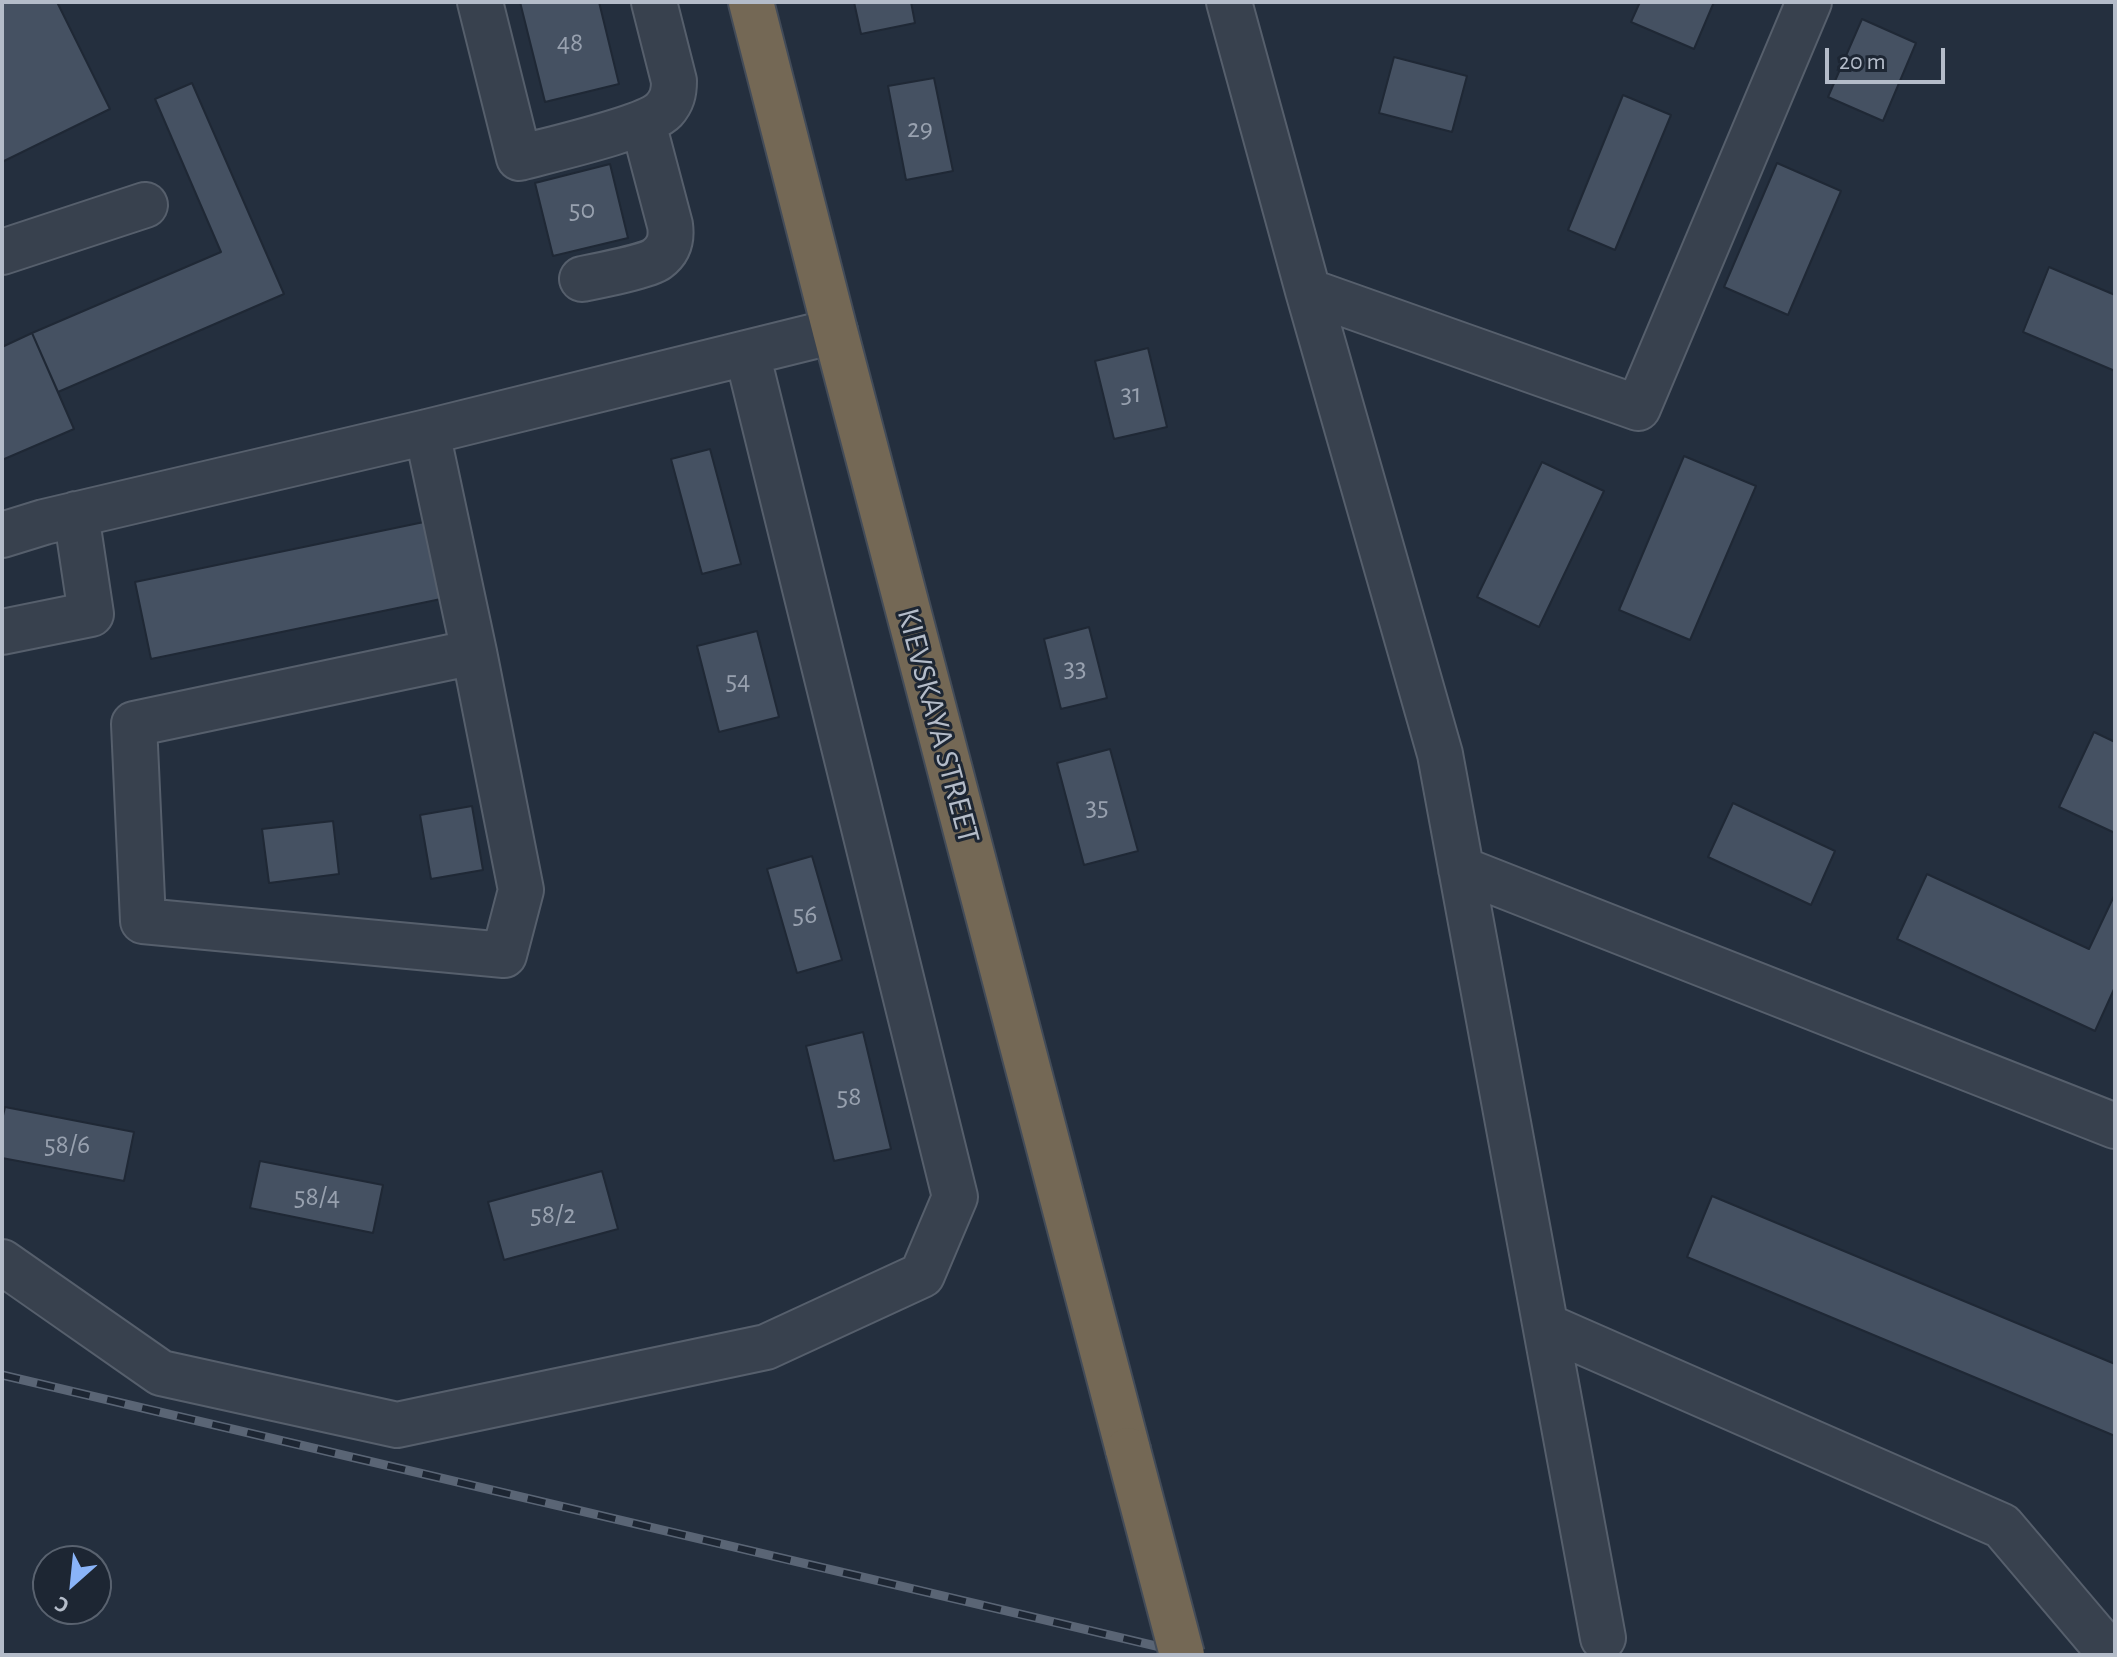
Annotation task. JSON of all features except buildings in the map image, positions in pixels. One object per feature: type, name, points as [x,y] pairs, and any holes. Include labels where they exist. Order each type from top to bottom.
[{"type":"highway","name":"KIEVSKAYA STREET","points":[[751,2],[1182,1655]]},
{"type":"lane","points":[[480,2],[519,158],[643,123],[663,112],[674,95],[674,81],[654,2]]},
{"type":"lane","points":[[1229,2],[1440,754],[1603,1638]]},
{"type":"lane","points":[[1308,291],[1638,408],[1809,2]]},
{"type":"lane","points":[[582,279],[655,261],[672,238],[643,123]]},
{"type":"lane","points":[[2,252],[145,205]]},
{"type":"lane","points":[[2,535],[76,514],[427,432],[835,331]]},
{"type":"lane","points":[[2,1262],[161,1373],[397,1425],[766,1347],[922,1275],[955,1197],[747,353]]},
{"type":"lane","points":[[427,432],[474,652],[521,890],[504,955],[143,921],[134,724],[474,652]]},
{"type":"lane","points":[[2,632],[91,614],[76,514]]},
{"type":"lane","points":[[1461,869],[2115,1126]]},
{"type":"lane","points":[[1546,1326],[2002,1526],[2108,1651],[2115,1653]]},
{"type":"railway","points":[[2,1375],[1194,1655]]}]
